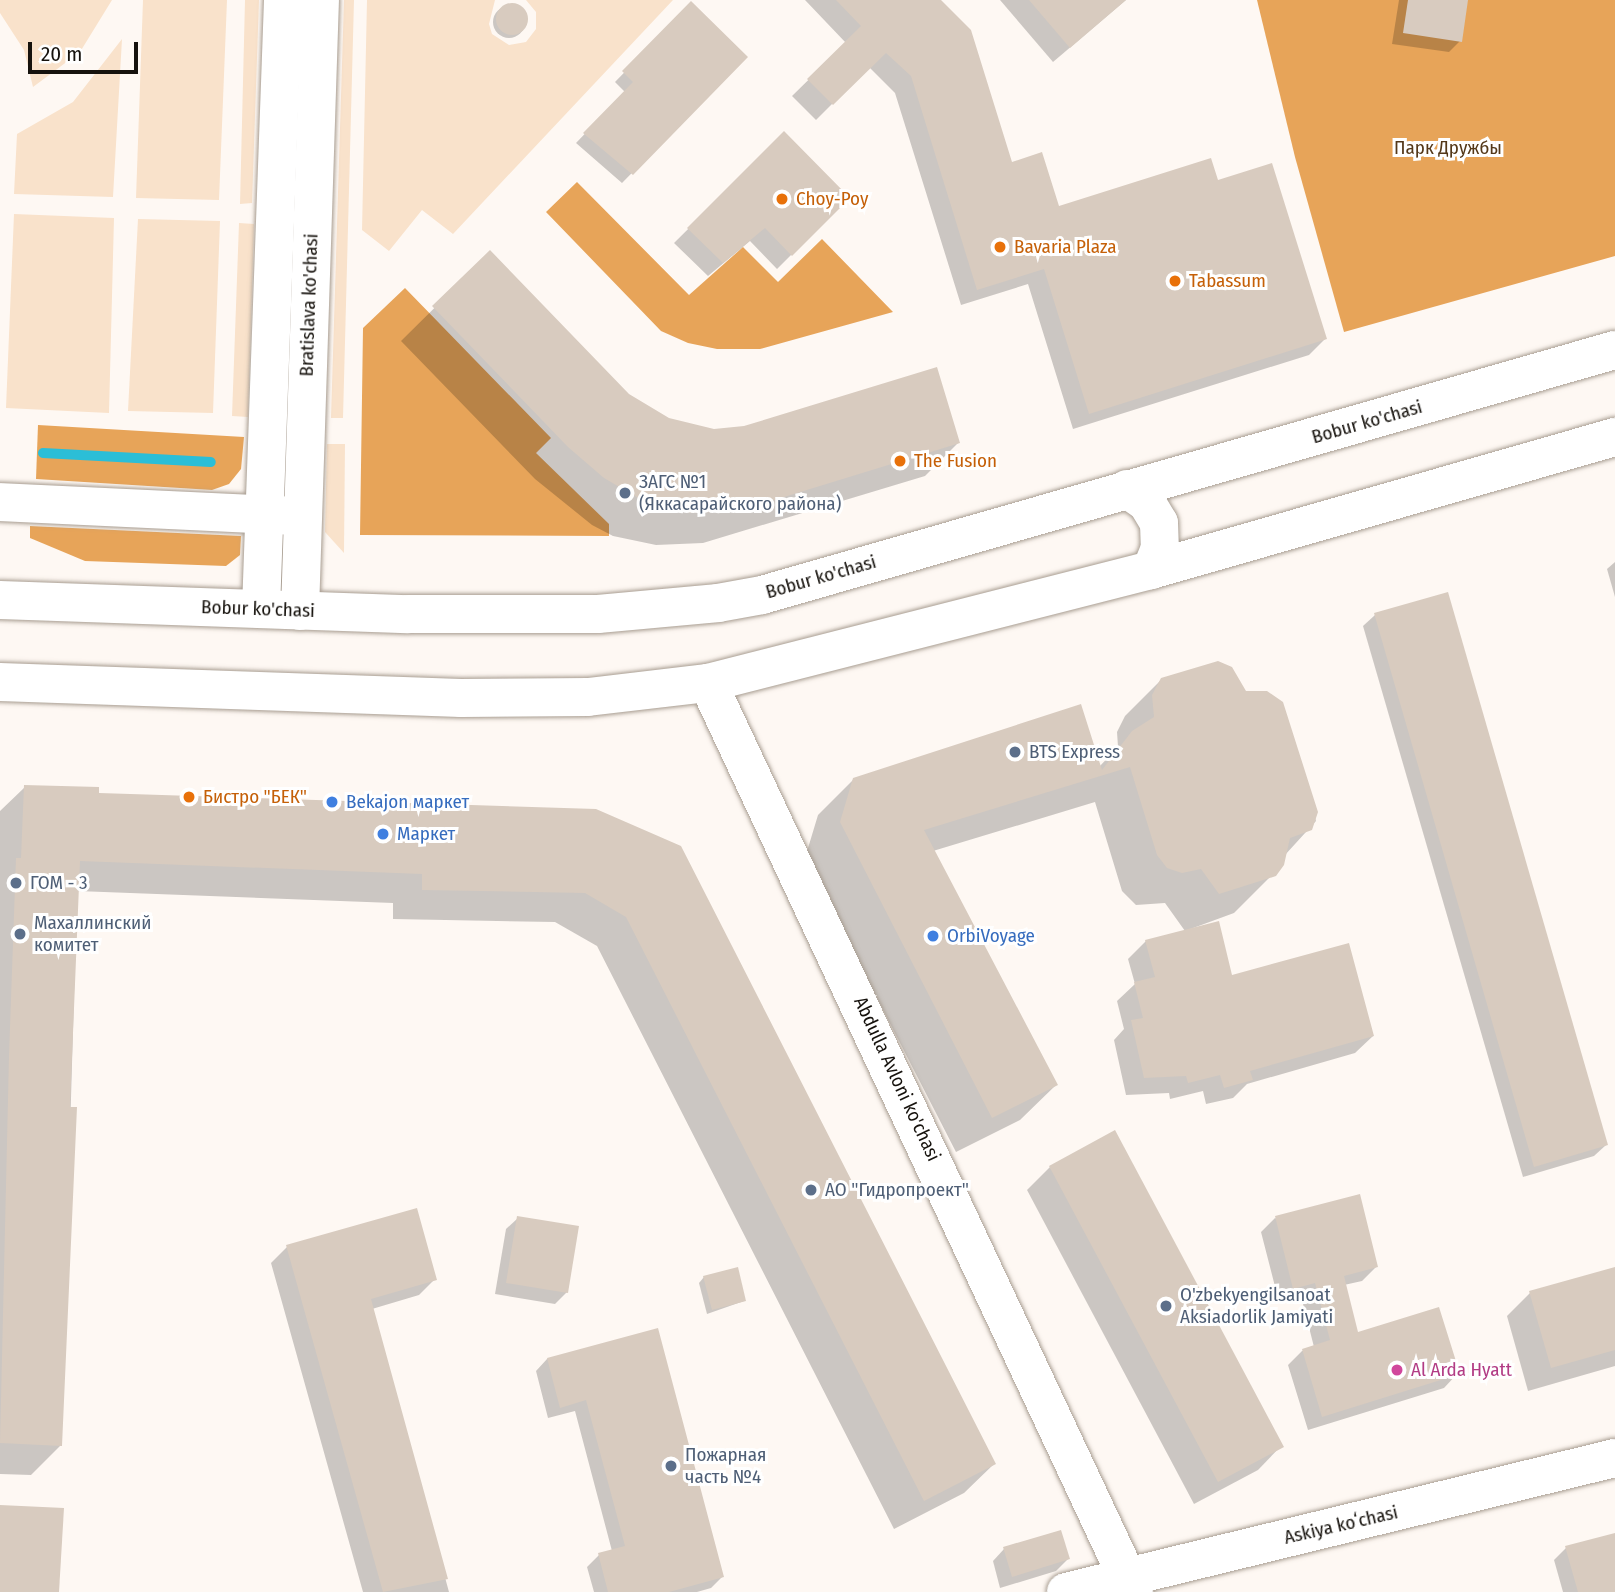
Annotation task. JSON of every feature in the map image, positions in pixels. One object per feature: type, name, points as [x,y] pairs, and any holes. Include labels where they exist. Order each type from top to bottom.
[{"type":"main road","name":"Bratislava ko'chasi","points":[[261,609],[283,0]]},
{"type":"main road","name":"Bratislava ko'chasi","points":[[300,611],[320,0]]},
{"type":"main road","name":"Bobur ko'chasi","points":[[0,600],[300,611],[568,614],[718,603],[762,594],[1615,350]]},
{"type":"main road","points":[[0,682],[461,698],[588,697],[708,682],[1151,570],[1615,437]]},
{"type":"main road","points":[[1127,489],[1147,503],[1159,523],[1160,548],[1151,570]]},
{"type":"main road","points":[[0,502],[303,516]]},
{"type":"main road","name":"Abdulla Avloni ko'chasi","points":[[708,682],[1132,1583]]},
{"type":"main road","name":"Askiya koʻchasi","points":[[1066,1592],[1132,1583],[1615,1458]]},
{"type":"shaded area","points":[[0,0],[112,0],[80,52],[33,87],[24,50],[0,13]]},
{"type":"shaded area","points":[[143,0],[227,0],[219,200],[136,198]]},
{"type":"shaded area","points":[[245,0],[259,0],[252,203],[240,204]]},
{"type":"shaded area","points":[[344,0],[354,0],[343,418],[331,418]]},
{"type":"shaded area","points":[[367,0],[495,0],[489,24],[492,34],[509,45],[526,42],[536,29],[536,12],[526,0],[673,0],[453,234],[422,210],[389,251],[362,230]]},
{"type":"shaded area","points":[[122,39],[113,197],[14,194],[17,134],[73,102]]},
{"type":"shaded area","points":[[14,214],[114,218],[109,413],[6,408]]},
{"type":"shaded area","points":[[138,219],[220,221],[213,413],[128,411]]},
{"type":"shaded area","points":[[239,223],[254,224],[248,417],[232,416]]},
{"type":"shaded area","points":[[327,444],[345,444],[344,553],[325,532]]},
{"type":"green space","name":"Парк Дружбы","points":[[1257,0],[1615,0],[1615,256],[1344,332],[1295,157]]},
{"type":"green space","points":[[577,182],[689,295],[743,247],[778,282],[822,239],[893,312],[760,349],[717,349],[688,343],[661,331],[546,212]]},
{"type":"green space","points":[[405,288],[551,438],[536,453],[609,524],[609,536],[360,535],[363,328]]},
{"type":"green space","points":[[38,425],[244,437],[241,469],[229,484],[212,490],[36,479]]},
{"type":"green space","points":[[30,526],[241,536],[240,555],[226,566],[85,561],[30,538]]},
{"type":"building","points":[[836,0],[941,0],[971,30],[1012,162],[1042,152],[1059,206],[1211,158],[1218,180],[1272,163],[1327,339],[1089,414],[1044,269],[977,290],[911,76],[886,53],[833,105],[807,79],[861,26]]},
{"type":"building","points":[[1029,0],[1126,0],[1070,48]]},
{"type":"building","points":[[1408,0],[1468,0],[1462,42],[1403,33]]},
{"type":"building","points":[[691,1],[748,57],[633,175],[583,133],[633,82],[622,71]]},
{"type":"building","points":[[512,3],[523,8],[528,19],[523,30],[512,35],[501,30],[496,19],[501,8]]},
{"type":"building","points":[[784,131],[850,198],[792,256],[765,228],[723,263],[687,228]]},
{"type":"building","points":[[490,250],[629,394],[669,418],[714,429],[744,426],[937,367],[960,443],[738,511],[690,513],[647,503],[604,478],[568,447],[432,306]]},
{"type":"building","points":[[1448,592],[1608,1145],[1534,1167],[1374,613]]},
{"type":"building","points":[[1218,661],[1232,667],[1246,691],[1267,691],[1283,702],[1318,812],[1312,830],[1290,838],[1284,865],[1276,876],[1219,894],[1201,869],[1182,873],[1167,868],[1157,855],[1130,767],[924,830],[1058,1085],[992,1118],[840,822],[853,778],[1081,704],[1102,770],[1132,731],[1154,717],[1152,695],[1161,678]]},
{"type":"building","points":[[24,785],[99,787],[99,793],[596,809],[681,846],[996,1464],[924,1501],[626,917],[585,893],[422,890],[422,874],[80,861],[70,1107],[77,1107],[62,1446],[0,1443],[16,858],[21,858]]},
{"type":"building","points":[[1219,921],[1232,975],[1349,943],[1374,1036],[1250,1071],[1253,1080],[1224,1088],[1220,1075],[1188,1083],[1186,1076],[1144,1078],[1131,1020],[1143,1018],[1134,982],[1155,977],[1145,940]]},
{"type":"building","name":"O'zbekyengilsanoat Aksiadorlik Jamiyati","points":[[1115,1130],[1284,1447],[1218,1482],[1049,1166]]},
{"type":"building","points":[[1360,1194],[1378,1267],[1344,1276],[1358,1332],[1439,1307],[1460,1374],[1322,1417],[1302,1349],[1330,1340],[1315,1283],[1293,1289],[1275,1216]]},
{"type":"building","points":[[417,1208],[437,1280],[371,1299],[448,1579],[383,1592],[286,1245]]},
{"type":"building","points":[[517,1216],[579,1226],[568,1293],[506,1283]]},
{"type":"building","points":[[738,1267],[746,1301],[712,1310],[703,1276]]},
{"type":"building","points":[[1615,1267],[1615,1350],[1551,1368],[1529,1291]]},
{"type":"building","points":[[658,1328],[724,1577],[669,1592],[608,1592],[598,1553],[625,1546],[586,1400],[560,1408],[547,1358]]},
{"type":"building","points":[[0,1505],[64,1508],[59,1592],[0,1592]]},
{"type":"building","points":[[1061,1530],[1070,1559],[1012,1577],[1003,1547]]},
{"type":"building","points":[[1615,1533],[1615,1592],[1578,1592],[1565,1546]]},
{"type":"waterway","points":[[43,453],[211,462]]},
{"type":"place","name":"Choy-Poy","points":[[782,199]]},
{"type":"place","name":"Bavaria Plaza","points":[[1000,247]]},
{"type":"place","name":"Tabassum","points":[[1175,281]]},
{"type":"place","name":"The Fusion","points":[[900,461]]},
{"type":"place","name":"ЗАГС №1 (Яккасарайского района)","points":[[625,493]]},
{"type":"place","name":"BTS Express","points":[[1015,752]]},
{"type":"place","name":"Бистро \"БЕК\"","points":[[189,797]]},
{"type":"place","name":"Bekajon маркет","points":[[332,802]]},
{"type":"place","name":"Маркет","points":[[383,834]]},
{"type":"place","name":"ГОМ - 3","points":[[16,883]]},
{"type":"place","name":"Махаллинский комитет","points":[[20,934]]},
{"type":"place","name":"OrbiVoyage","points":[[933,936]]},
{"type":"place","name":"АО \"Гидропроект\"","points":[[811,1190]]},
{"type":"place","name":"O'zbekyengilsanoat Aksiadorlik Jamiyati","points":[[1166,1306]]},
{"type":"place","name":"Al Arda Hyatt","points":[[1397,1370]]},
{"type":"place","name":"Пожарная часть №4","points":[[671,1466]]}]
